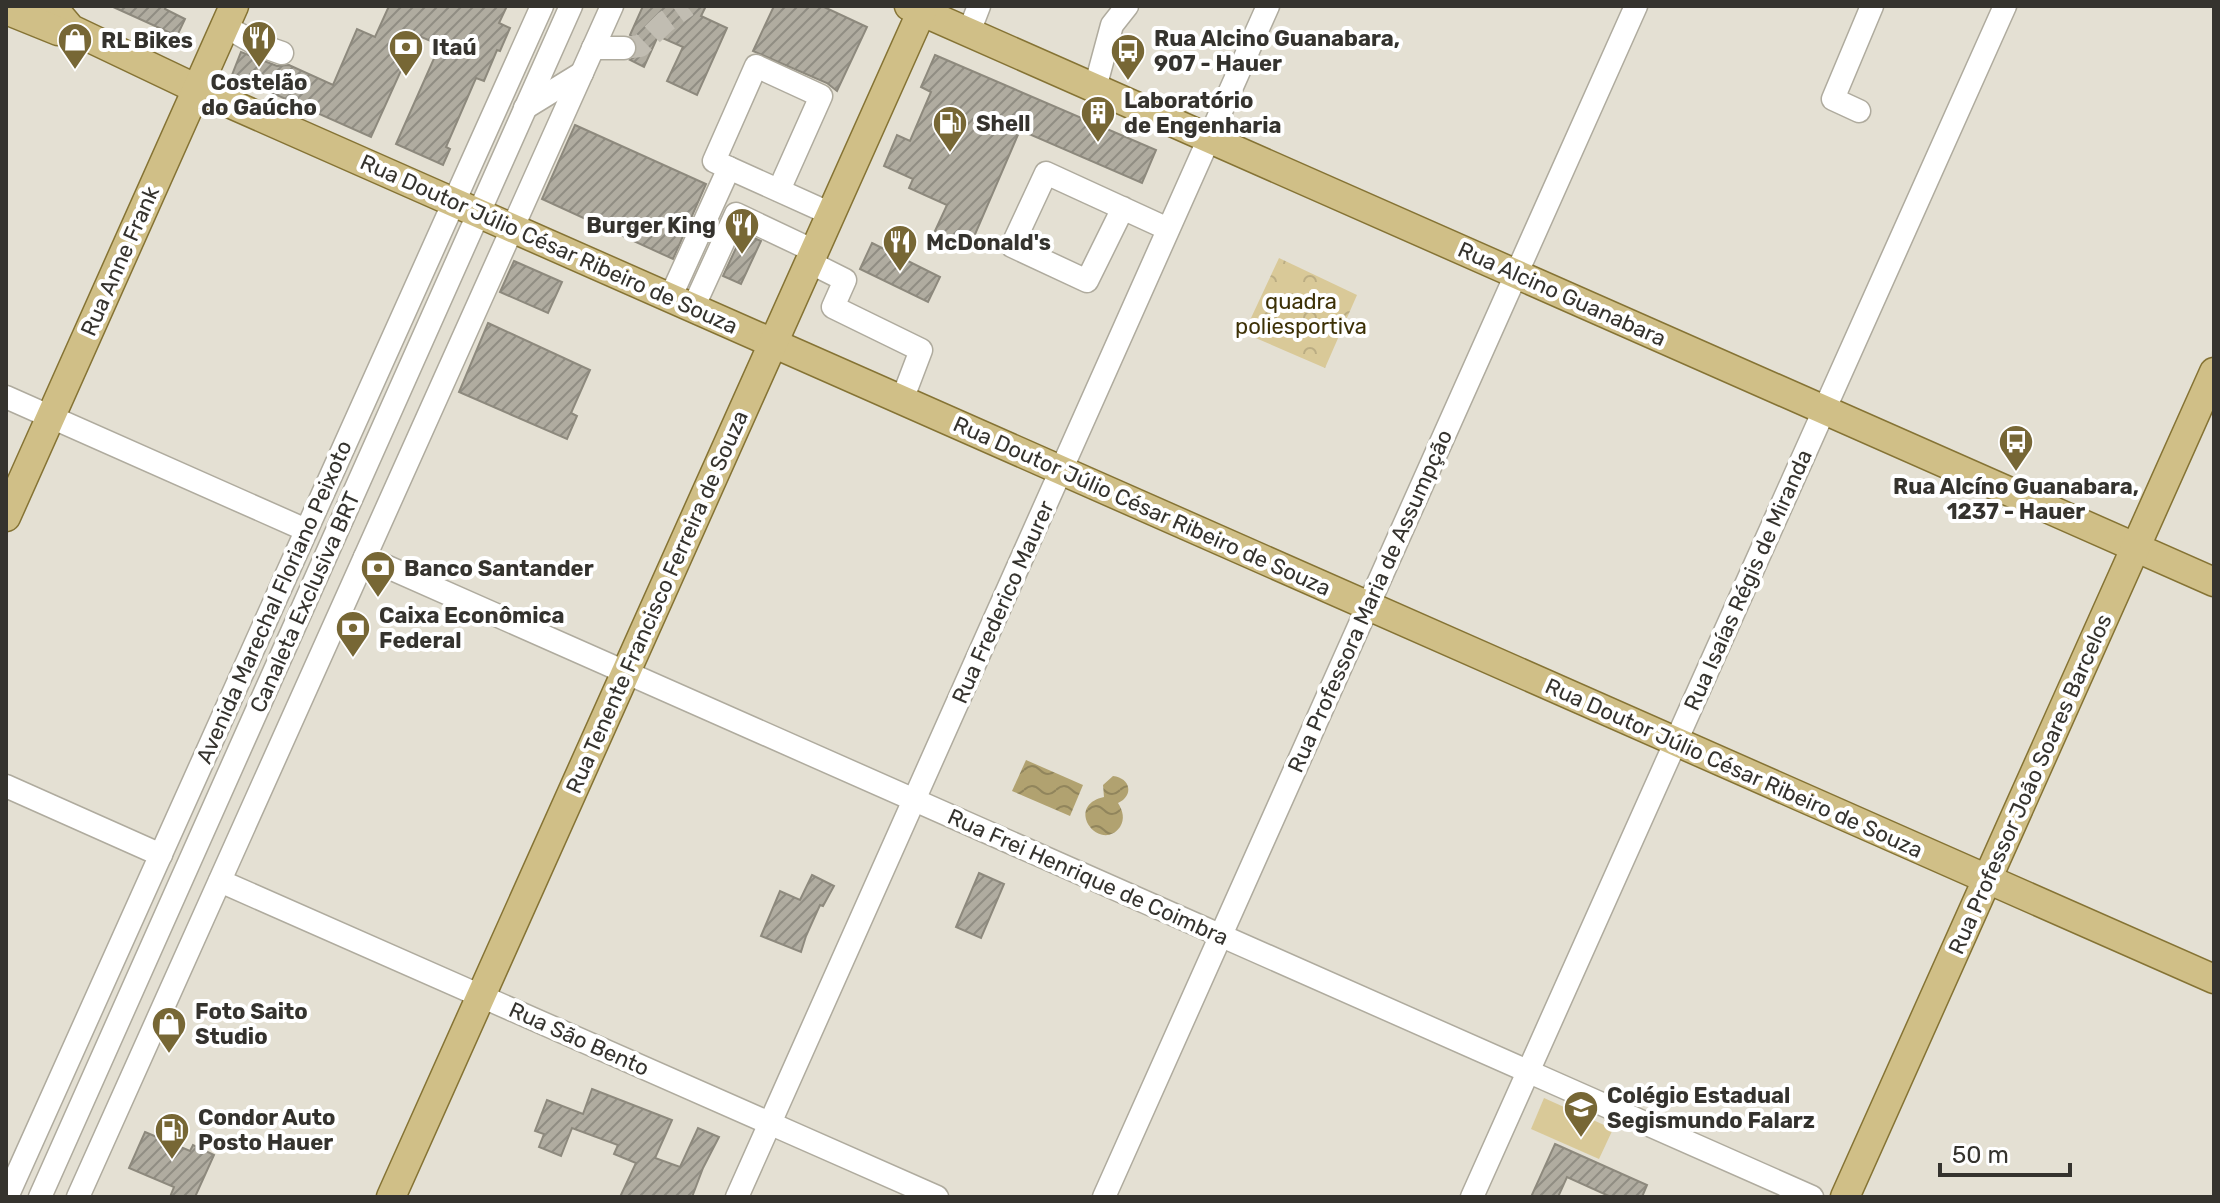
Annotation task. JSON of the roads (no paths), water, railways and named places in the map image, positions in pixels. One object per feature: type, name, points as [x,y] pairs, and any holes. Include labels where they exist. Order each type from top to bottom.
[{"type":"main road","name":"Rua Doutor Júlio César Ribeiro de Souza","points":[[39,6],[60,16],[71,29],[197,89],[2214,979]]},
{"type":"main road","name":"Rua Alcino Guanabara","points":[[918,8],[974,19],[1095,88],[2214,582]]},
{"type":"main road","name":"Rua Tenente Francisco Ferreira de Souza","points":[[391,1197],[831,214],[918,8]]},
{"type":"main road","name":"Rua Doutor Júlio César Ribeiro de Souza","points":[[6,10],[54,31],[71,29]]},
{"type":"main road","name":"Rua Anne Frank","points":[[6,517],[230,16]]},
{"type":"main road","name":"Rua Professor João Soares Barcelos","points":[[1845,1197],[2214,372]]},
{"type":"street","name":"Avenida Marechal Floriano Peixoto","points":[[8,1187],[306,530],[466,208],[542,6]]},
{"type":"street","name":"Canaleta Exclusiva BRT","points":[[41,1196],[466,208],[525,108],[571,6]]},
{"type":"street","points":[[78,1197],[612,6]]},
{"type":"street","points":[[1095,88],[1112,25],[1127,6]]},
{"type":"street","name":"Rua Frederico Maurer","points":[[737,1197],[1268,6]]},
{"type":"street","name":"Rua Professora Maria de Assumpção","points":[[1104,1197],[1636,6]]},
{"type":"street","points":[[1859,111],[1833,99],[1872,6]]},
{"type":"street","name":"Rua Isaías Régis de Miranda","points":[[1472,1197],[2005,6]]},
{"type":"street","points":[[230,16],[256,44],[282,53]]},
{"type":"street","points":[[593,48],[624,48]]},
{"type":"street","points":[[779,190],[821,96],[756,66],[714,161],[831,214]]},
{"type":"street","points":[[525,108],[582,73]]},
{"type":"street","points":[[682,303],[729,168]]},
{"type":"street","points":[[1123,208],[1087,281],[1012,246],[1046,173],[1123,208],[1168,229]]},
{"type":"street","points":[[682,303],[736,214],[812,256],[845,280],[833,307],[921,350],[902,400]]},
{"type":"street","points":[[6,397],[306,530]]},
{"type":"street","name":"Rua Frei Henrique de Coimbra","points":[[365,557],[1812,1197]]},
{"type":"street","points":[[6,786],[161,855]]},
{"type":"street","name":"Rua São Bento","points":[[220,881],[937,1197]]},
{"type":"street","points":[[8,1187],[41,1196]]},
{"type":"water","points":[[1026,760],[1083,785],[1070,816],[1012,791]]},
{"type":"water","points":[[1113,776],[1124,780],[1128,792],[1118,803],[1123,815],[1120,827],[1112,834],[1103,835],[1089,826],[1086,809],[1092,802],[1104,797],[1103,785]]},
{"type":"tunnel","points":[[624,48],[640,46],[687,6]]},
{"type":"place","name":"Costelão do Gaúcho","points":[[259,69]]},
{"type":"place","name":"RL Bikes","points":[[75,71]]},
{"type":"place","name":"Itaú","points":[[406,78]]},
{"type":"place","name":"Rua Alcino Guanabara, 907 - Hauer","points":[[1128,82]]},
{"type":"place","name":"Laboratório de Engenharia","points":[[1098,144]]},
{"type":"place","name":"Shell","points":[[950,154]]},
{"type":"place","name":"Burger King","points":[[742,256]]},
{"type":"place","name":"McDonald's","points":[[900,273]]},
{"type":"place","name":"Rua Alcíno Guanabara, 1237 - Hauer","points":[[2016,473]]},
{"type":"place","name":"Banco Santander","points":[[378,599]]},
{"type":"place","name":"Caixa Econômica Federal","points":[[353,659]]},
{"type":"place","name":"Foto Saito Studio","points":[[169,1055]]},
{"type":"place","name":"Colégio Estadual Segismundo Falarz","points":[[1581,1139]]},
{"type":"place","name":"Condor Auto Posto Hauer","points":[[172,1161]]},
{"type":"park label","name":"quadra poliesportiva","points":[[1301,314]]}]
